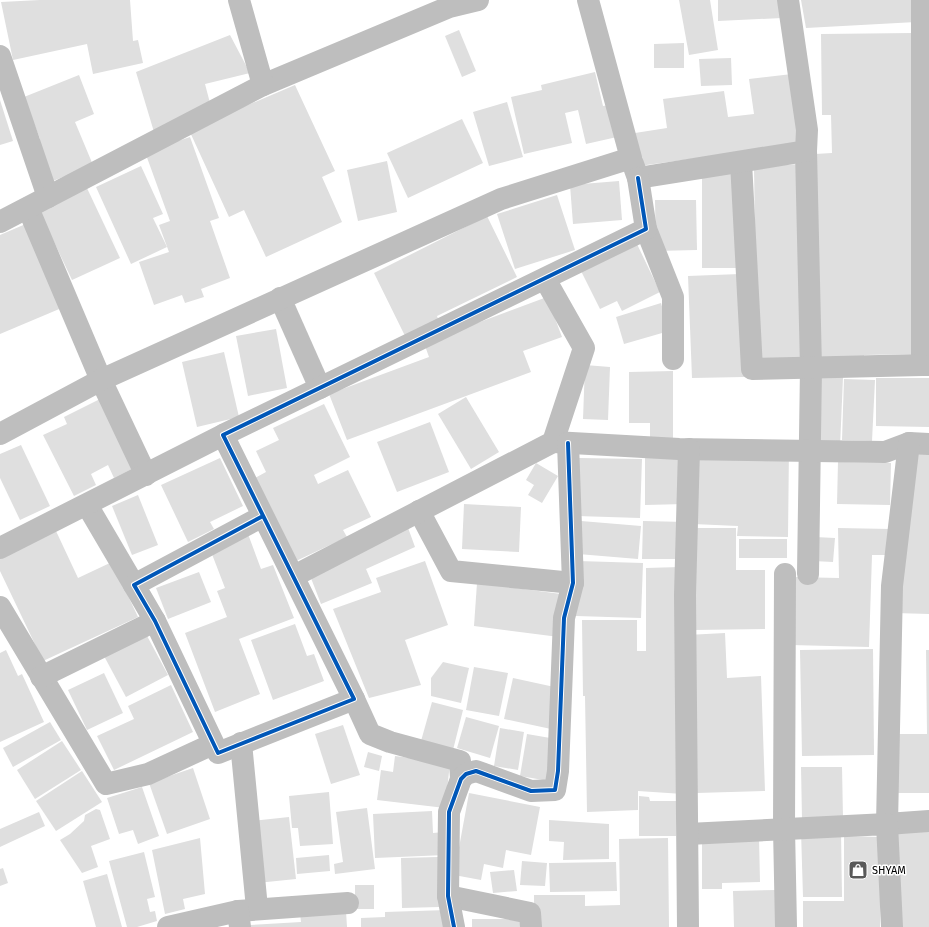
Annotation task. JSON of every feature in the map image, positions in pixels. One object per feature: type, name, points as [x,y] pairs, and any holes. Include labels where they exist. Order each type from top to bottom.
[{"type":"street","points":[[239,0],[262,85]]},
{"type":"street","points":[[0,222],[262,85],[449,7],[478,0]]},
{"type":"street","points":[[588,0],[634,168],[646,229],[673,298],[673,359]]},
{"type":"street","points":[[788,0],[807,130],[806,151],[811,368],[811,452],[808,574]]},
{"type":"street","points":[[741,162],[752,369],[925,365],[925,218],[922,0]]},
{"type":"street","points":[[0,58],[48,197]]},
{"type":"street","points":[[0,434],[101,380],[502,198],[634,168],[741,162],[806,151]]},
{"type":"street","points":[[28,208],[101,380],[146,474]]},
{"type":"street","points":[[0,548],[223,435],[646,229]]},
{"type":"street","points":[[461,779],[466,774],[476,771],[532,791],[555,790],[558,771],[564,618],[573,583],[561,442],[584,348],[545,279]]},
{"type":"street","points":[[280,298],[320,388]]},
{"type":"street","points":[[223,435],[294,576],[370,734],[390,742],[460,761],[461,779],[449,812],[448,896],[454,927]]},
{"type":"street","points":[[294,576],[419,511],[561,442],[689,449],[811,452],[885,452],[919,444],[892,586],[887,824],[892,927]]},
{"type":"street","points":[[688,927],[685,595],[689,449]]},
{"type":"street","points":[[87,505],[155,622],[218,753],[354,699]]},
{"type":"street","points":[[419,511],[451,571],[573,583]]},
{"type":"street","points":[[134,585],[263,516]]},
{"type":"street","points":[[785,574],[784,828],[786,927]]},
{"type":"street","points":[[0,607],[106,784],[148,774],[213,744]]},
{"type":"street","points":[[41,677],[155,622]]},
{"type":"street","points":[[241,743],[245,915]]},
{"type":"street","points":[[688,834],[929,821]]},
{"type":"street","points":[[448,896],[530,913],[530,927]]},
{"type":"street","points":[[168,927],[245,915],[348,903]]},
{"type":"building","points":[[40,0],[130,0],[133,41],[138,40],[143,63],[93,74],[87,44],[13,60],[1,2]]},
{"type":"building","points":[[679,0],[710,0],[718,50],[689,55]]},
{"type":"building","points":[[718,0],[781,0],[782,18],[718,21]]},
{"type":"building","points":[[801,0],[913,0],[916,22],[806,28]]},
{"type":"building","points":[[459,30],[476,71],[462,77],[445,36]]},
{"type":"building","points":[[913,33],[914,354],[864,355],[864,358],[817,358],[815,154],[832,153],[831,115],[822,115],[821,34]]},
{"type":"building","points":[[230,35],[250,73],[205,84],[210,103],[154,132],[136,72]]},
{"type":"building","points":[[684,43],[684,68],[654,68],[654,44]]},
{"type":"building","points":[[731,58],[732,85],[701,86],[699,59]]},
{"type":"building","points":[[595,72],[603,106],[609,105],[617,137],[586,144],[578,110],[565,113],[572,143],[524,154],[511,97],[542,90],[541,85]]},
{"type":"building","points":[[792,74],[801,144],[639,166],[635,133],[667,128],[663,99],[724,91],[728,117],[754,114],[749,79]]},
{"type":"building","points":[[79,75],[94,114],[75,122],[93,165],[53,181],[36,140],[40,139],[24,97]]},
{"type":"building","points":[[295,85],[335,171],[322,177],[342,222],[266,257],[244,210],[229,217],[189,130]]},
{"type":"building","points":[[0,100],[13,141],[0,145]]},
{"type":"building","points":[[507,102],[523,157],[489,166],[473,112]]},
{"type":"building","points":[[462,119],[483,163],[408,198],[387,153]]},
{"type":"building","points":[[190,137],[219,218],[210,221],[230,278],[201,289],[204,297],[185,303],[182,295],[154,305],[139,262],[169,252],[159,225],[170,221],[145,152]]},
{"type":"building","points":[[387,161],[397,212],[358,221],[347,170]]},
{"type":"building","points":[[800,164],[804,364],[757,365],[754,167]]},
{"type":"building","points":[[141,166],[163,214],[153,218],[167,247],[131,264],[96,187]]},
{"type":"building","points":[[702,173],[737,174],[737,268],[702,268]]},
{"type":"building","points":[[619,181],[622,220],[573,224],[570,185]]},
{"type":"building","points":[[86,186],[120,258],[72,280],[38,208]]},
{"type":"building","points":[[557,195],[575,250],[515,269],[497,214]]},
{"type":"building","points":[[655,200],[696,200],[697,250],[656,251]]},
{"type":"building","points":[[487,216],[517,277],[437,316],[439,322],[406,338],[374,273]]},
{"type":"building","points":[[28,223],[64,307],[0,334],[0,235]]},
{"type":"building","points":[[636,242],[660,292],[622,311],[617,301],[600,309],[580,269]]},
{"type":"building","points":[[740,274],[744,377],[692,378],[688,276]]},
{"type":"building","points":[[547,297],[562,337],[523,351],[531,372],[347,440],[329,394],[429,357],[424,343]]},
{"type":"building","points":[[661,303],[669,331],[624,344],[616,317]]},
{"type":"building","points":[[276,329],[287,388],[248,396],[236,336]]},
{"type":"building","points":[[224,352],[239,417],[197,427],[182,362]]},
{"type":"building","points":[[585,365],[610,367],[608,420],[583,419]]},
{"type":"building","points":[[673,371],[673,444],[650,444],[650,423],[629,423],[629,372]]},
{"type":"building","points":[[818,376],[843,377],[840,447],[815,446]]},
{"type":"building","points":[[876,378],[929,378],[929,427],[876,426]]},
{"type":"building","points":[[844,379],[875,380],[872,441],[842,440]]},
{"type":"building","points":[[466,397],[499,452],[471,469],[438,414]]},
{"type":"building","points":[[100,399],[136,467],[114,478],[108,465],[91,474],[96,485],[74,496],[43,435],[67,424],[64,417]]},
{"type":"building","points":[[324,404],[350,457],[314,475],[318,484],[348,470],[371,517],[343,530],[347,537],[296,561],[255,478],[266,472],[256,451],[279,440],[273,428]]},
{"type":"building","points":[[430,422],[449,472],[397,492],[377,442]]},
{"type":"building","points":[[21,445],[50,506],[20,520],[0,478],[0,454]]},
{"type":"building","points":[[789,447],[788,537],[737,536],[738,526],[693,524],[695,456]]},
{"type":"building","points":[[918,450],[929,450],[929,614],[895,613]]},
{"type":"building","points":[[645,456],[684,456],[685,504],[645,505]]},
{"type":"building","points":[[220,458],[243,506],[210,522],[214,529],[188,542],[161,485]]},
{"type":"building","points":[[579,458],[642,459],[640,518],[577,516]]},
{"type":"building","points":[[838,462],[891,463],[890,505],[837,504]]},
{"type":"building","points":[[536,463],[558,476],[542,503],[528,495],[534,485],[526,480]]},
{"type":"building","points":[[138,495],[158,545],[132,555],[112,506]]},
{"type":"building","points":[[464,504],[521,507],[519,552],[462,549]]},
{"type":"building","points":[[581,521],[641,526],[638,559],[578,554]]},
{"type":"building","points":[[643,521],[686,522],[686,559],[642,559]]},
{"type":"building","points":[[407,525],[415,547],[366,569],[372,583],[321,604],[309,573]]},
{"type":"building","points":[[690,528],[736,528],[736,570],[765,570],[765,629],[693,630]]},
{"type":"building","points":[[838,528],[891,529],[891,555],[872,555],[869,647],[791,645],[793,577],[839,578]]},
{"type":"building","points":[[56,531],[78,578],[112,562],[138,617],[43,661],[0,571],[0,557]]},
{"type":"building","points":[[248,534],[261,569],[273,565],[294,618],[239,639],[260,694],[215,712],[185,633],[227,617],[217,591],[225,588],[210,549]]},
{"type":"building","points":[[815,537],[835,538],[833,562],[813,561]]},
{"type":"building","points":[[739,539],[787,539],[787,558],[739,558]]},
{"type":"building","points":[[425,561],[448,625],[405,640],[421,685],[369,698],[333,609],[381,592],[376,578]]},
{"type":"building","points":[[578,561],[643,563],[641,618],[576,616]]},
{"type":"building","points":[[680,567],[683,794],[638,791],[638,810],[587,812],[582,620],[637,620],[637,651],[646,651],[646,568]]},
{"type":"building","points":[[199,572],[211,602],[168,619],[156,588]]},
{"type":"building","points":[[477,583],[561,594],[559,637],[474,626]]},
{"type":"building","points":[[295,624],[307,656],[314,654],[324,681],[273,700],[251,640]]},
{"type":"building","points":[[725,633],[727,678],[761,676],[765,791],[697,793],[687,635]]},
{"type":"building","points":[[146,634],[168,675],[126,697],[104,656]]},
{"type":"building","points":[[873,649],[874,755],[802,756],[800,650]]},
{"type":"building","points":[[6,650],[18,676],[22,674],[44,722],[0,742],[0,653]]},
{"type":"building","points":[[926,650],[929,650],[929,793],[890,793],[890,734],[927,734]]},
{"type":"building","points":[[443,662],[469,668],[461,703],[431,696],[431,678]]},
{"type":"building","points":[[474,667],[508,673],[499,716],[466,710]]},
{"type":"building","points":[[104,673],[123,713],[87,730],[68,690]]},
{"type":"building","points":[[513,678],[559,688],[551,729],[504,719]]},
{"type":"building","points":[[171,685],[193,732],[114,770],[97,736],[134,719],[128,706]]},
{"type":"building","points":[[432,702],[463,710],[453,750],[421,741]]},
{"type":"building","points":[[466,717],[499,726],[490,758],[457,748]]},
{"type":"building","points":[[50,722],[61,740],[13,767],[3,748]]},
{"type":"building","points":[[343,725],[360,775],[331,784],[315,734]]},
{"type":"building","points":[[500,728],[524,732],[518,770],[494,766]]},
{"type":"building","points":[[527,734],[556,739],[549,781],[520,776]]},
{"type":"building","points":[[62,741],[81,770],[35,799],[17,770]]},
{"type":"building","points":[[368,752],[382,756],[379,771],[364,767]]},
{"type":"building","points":[[395,756],[450,763],[445,808],[377,800],[381,770],[393,772]]},
{"type":"building","points":[[801,767],[842,767],[843,818],[802,819]]},
{"type":"building","points":[[193,768],[210,819],[167,834],[149,783]]},
{"type":"building","points":[[82,771],[102,802],[56,831],[36,801]]},
{"type":"building","points":[[142,787],[159,836],[138,844],[133,830],[119,834],[107,798]]},
{"type":"building","points":[[329,792],[333,844],[300,846],[298,828],[292,828],[289,796]]},
{"type":"building","points":[[469,793],[540,807],[531,855],[506,850],[503,868],[484,864],[481,880],[454,875]]},
{"type":"building","points":[[639,796],[649,797],[650,801],[676,801],[676,836],[639,836]]},
{"type":"building","points":[[367,808],[375,869],[335,874],[334,864],[343,862],[336,812]]},
{"type":"building","points":[[96,809],[100,810],[110,839],[91,846],[98,867],[82,873],[60,840],[70,834],[84,821],[85,815]]},
{"type":"building","points":[[432,811],[433,833],[444,832],[445,855],[375,858],[373,814]]},
{"type":"building","points":[[39,812],[45,826],[0,847],[0,829]]},
{"type":"building","points":[[289,817],[296,879],[257,883],[251,821]]},
{"type":"building","points":[[549,820],[609,824],[609,859],[563,860],[564,842],[549,841]]},
{"type":"building","points":[[929,824],[929,927],[898,927],[896,825]]},
{"type":"building","points":[[801,831],[841,831],[842,897],[803,897]]},
{"type":"building","points":[[844,836],[880,837],[880,927],[803,927],[803,901],[844,901]]},
{"type":"building","points":[[702,837],[759,837],[760,882],[722,883],[722,889],[702,889]]},
{"type":"building","points":[[200,838],[205,894],[183,899],[185,909],[165,914],[152,850]]},
{"type":"building","points":[[668,838],[669,927],[534,927],[534,895],[585,895],[585,906],[620,905],[619,839]]},
{"type":"building","points":[[144,852],[155,897],[147,899],[150,912],[155,911],[157,921],[137,927],[127,927],[109,861]]},
{"type":"building","points":[[329,855],[330,871],[297,874],[296,858]]},
{"type":"building","points":[[438,857],[439,907],[402,908],[401,858]]},
{"type":"building","points":[[522,861],[547,863],[545,886],[520,885]]},
{"type":"building","points":[[616,862],[617,891],[550,892],[549,863]]},
{"type":"building","points":[[3,868],[8,883],[0,886],[0,869]]},
{"type":"building","points":[[514,870],[517,891],[493,893],[490,872]]},
{"type":"building","points":[[107,874],[122,927],[96,927],[83,881]]},
{"type":"building","points":[[355,885],[374,885],[374,909],[355,909]]},
{"type":"building","points":[[777,890],[778,927],[734,927],[733,891]]},
{"type":"building","points":[[447,910],[448,927],[361,927],[361,918],[385,917],[385,912]]},
{"type":"building","points":[[346,911],[347,927],[251,927],[250,925],[301,922],[300,913]]},
{"type":"building","points":[[472,919],[526,919],[526,927],[472,927]]},
{"type":"cycle path","points":[[263,516],[134,585],[155,621],[218,753],[354,699],[223,435],[646,229],[638,178]]},
{"type":"cycle path","points":[[454,927],[448,896],[449,812],[461,779],[466,774],[476,771],[531,791],[555,790],[558,771],[564,618],[573,583],[568,443]]},
{"type":"place","name":"SHYAM","points":[[858,870]]}]
